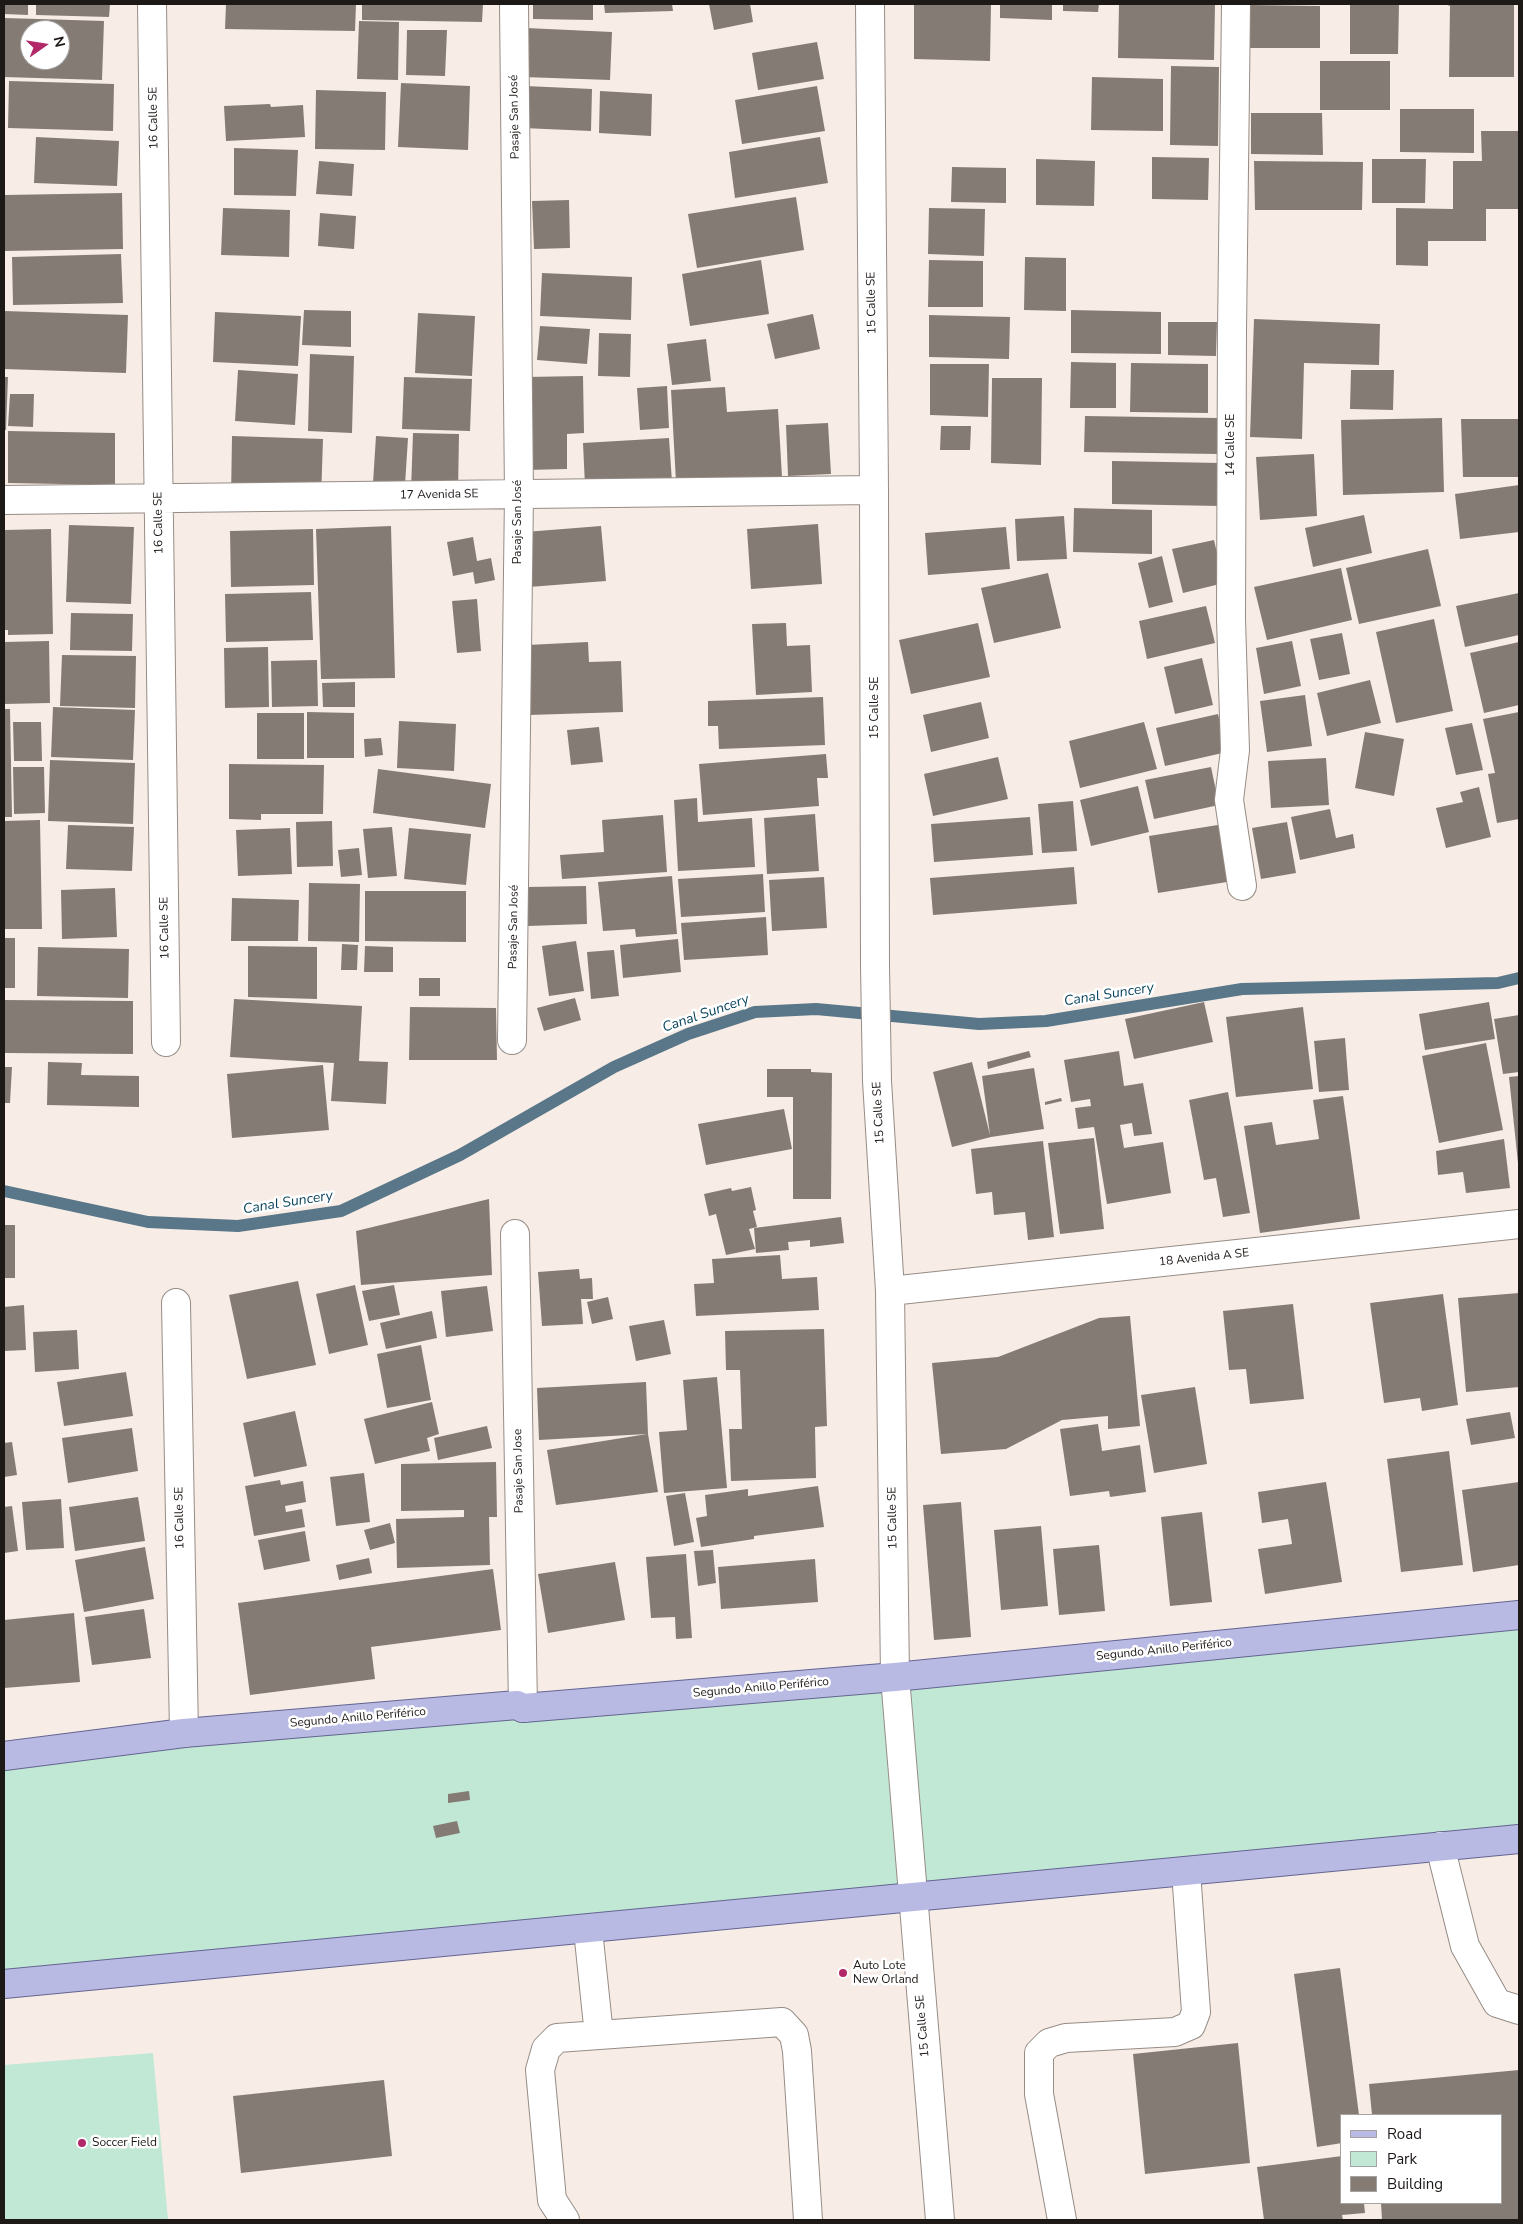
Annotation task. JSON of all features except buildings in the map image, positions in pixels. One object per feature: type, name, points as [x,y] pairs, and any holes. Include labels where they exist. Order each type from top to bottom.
[{"type":"main road","name":"Segundo Anillo Periférico","points":[[4,1756],[184,1733],[517,1705],[523,1708],[895,1677],[1519,1615]]},
{"type":"main road","points":[[4,1984],[588,1930],[1519,1839]]},
{"type":"street","name":"16 Calle SE","points":[[152,4],[166,1042]]},
{"type":"street","name":"Pasaje San José","points":[[512,1040],[519,494],[514,4]]},
{"type":"street","name":"15 Calle SE","points":[[870,4],[875,966],[877,1082],[890,1291],[895,1677],[940,2220]]},
{"type":"street","name":"14 Calle SE","points":[[1236,4],[1231,559],[1235,750],[1229,800],[1242,886]]},
{"type":"street","name":"17 Avenida SE","points":[[4,500],[874,490]]},
{"type":"street","name":"18 Avenida A SE","points":[[890,1291],[1519,1224]]},
{"type":"street","name":"Pasaje San Jose","points":[[515,1234],[523,1708]]},
{"type":"street","name":"16 Calle SE","points":[[176,1303],[184,1733]]},
{"type":"street","points":[[1440,1846],[1465,1946],[1497,2003],[1519,2010]]},
{"type":"street","points":[[1062,2220],[1039,2094],[1039,2053],[1049,2043],[1066,2038],[1175,2032],[1191,2025],[1196,2012],[1186,1871]]},
{"type":"street","points":[[588,1930],[599,2035]]},
{"type":"street","points":[[566,2220],[552,2200],[540,2070],[546,2049],[557,2038],[782,2022],[794,2035],[798,2051],[808,2220]]},
{"type":"green space","points":[[1519,1618],[1519,1839],[4,1982],[4,1760]]},
{"type":"green space","name":"Soccer Field","points":[[153,2053],[168,2220],[4,2220],[4,2065]]},
{"type":"waterway","name":"Canal Suncery","points":[[4,1191],[148,1222],[238,1226],[341,1211],[460,1155],[614,1067],[688,1034],[755,1012],[816,1009],[979,1024],[1046,1021],[1242,989],[1498,983],[1519,978]]},
{"type":"place","name":"Auto Lote New Orland","points":[[843,1973]]},
{"type":"place","name":"Soccer Field","points":[[82,2143]]}]
